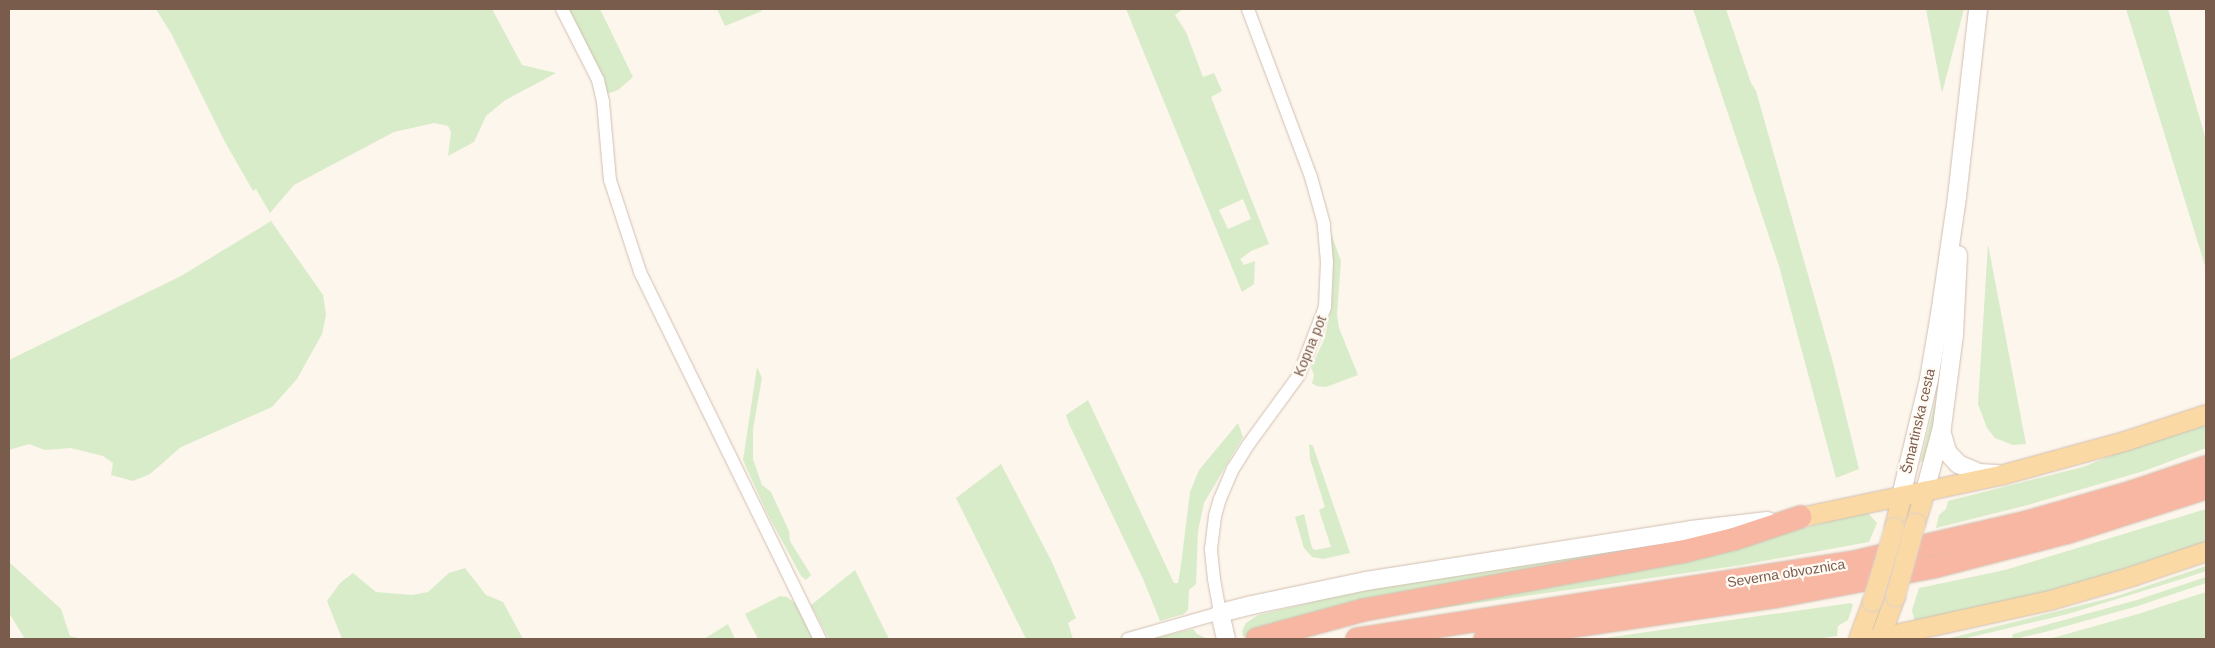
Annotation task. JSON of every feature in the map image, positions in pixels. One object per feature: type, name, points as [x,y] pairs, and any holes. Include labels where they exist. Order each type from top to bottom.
[{"type":"highway","name":"Severna obvoznica","points":[[1357,639],[1859,561],[2019,524],[2122,494],[2206,466]]},
{"type":"highway","name":"Severna obvoznica","points":[[1485,639],[1774,597],[1933,567],[2069,532],[2206,488]]},
{"type":"highway","points":[[1257,639],[1364,610],[1681,552],[1734,539],[1800,517]]},
{"type":"main road","name":"Šmartinska cesta","points":[[1858,639],[1872,601],[1894,527],[1929,379],[1957,197],[1978,9]]},
{"type":"main road","name":"Šmartinska cesta","points":[[1877,639],[1895,596],[1942,427],[1956,306],[1958,253],[1957,197]]},
{"type":"main road","points":[[1226,638],[1220,613],[1366,581],[1691,530],[1800,517],[2000,475],[2124,441],[2206,414]]},
{"type":"main road","points":[[1942,427],[1944,447],[1952,459],[1964,468],[1979,473],[2000,475]]},
{"type":"main road","points":[[1877,639],[1948,624],[2088,589],[2206,551]]},
{"type":"main road","points":[[1924,639],[1948,624]]},
{"type":"street","points":[[562,9],[598,80],[603,102],[610,180],[640,272],[820,639]]},
{"type":"street","name":"Kopna pot","points":[[1220,613],[1211,549],[1215,516],[1220,499],[1233,469],[1248,445],[1299,375],[1318,331],[1325,307],[1326,289],[1327,262],[1324,224],[1311,176],[1248,9]]},
{"type":"street","points":[[1128,639],[1220,613]]},
{"type":"green space","points":[[156,9],[492,9],[522,65],[556,73],[504,101],[486,116],[474,142],[448,156],[451,132],[448,126],[434,123],[394,132],[294,185],[270,213],[256,189],[253,191],[225,142],[172,35]]},
{"type":"green space","points":[[569,9],[600,9],[633,77],[618,90],[604,95]]},
{"type":"green space","points":[[717,9],[761,9],[762,11],[725,26]]},
{"type":"green space","points":[[1126,9],[1183,9],[1175,15],[1186,32],[1203,77],[1214,73],[1222,91],[1211,97],[1269,244],[1251,251],[1240,259],[1244,265],[1255,261],[1254,284],[1242,292]],"holes":[[[1243,199],[1251,219],[1228,229],[1219,210]]]},
{"type":"green space","points":[[1693,9],[1726,9],[1751,83],[1756,91],[1833,363],[1859,469],[1836,478],[1779,266]]},
{"type":"green space","points":[[1926,9],[1964,9],[1942,93]]},
{"type":"green space","points":[[2126,9],[2168,9],[2206,140],[2206,269]]},
{"type":"green space","points":[[271,221],[323,295],[326,315],[322,334],[297,379],[272,407],[181,447],[150,474],[133,481],[111,475],[113,463],[103,456],[71,448],[45,450],[29,444],[9,450],[9,360],[181,276]]},
{"type":"green space","points":[[1331,233],[1341,261],[1337,315],[1339,328],[1358,375],[1326,387],[1316,386],[1312,383],[1314,375],[1311,367],[1324,340],[1332,306],[1333,269]]},
{"type":"green space","points":[[1988,244],[2026,444],[2013,445],[1995,438],[1987,428],[1978,404]]},
{"type":"green space","points":[[757,367],[762,378],[753,429],[753,459],[762,485],[771,492],[789,531],[790,541],[811,575],[806,580],[801,576],[767,513],[743,460]]},
{"type":"green space","points":[[1941,379],[1930,459],[1920,462]]},
{"type":"green space","points":[[1088,400],[1174,583],[1178,583],[1190,492],[1199,470],[1238,423],[1243,437],[1204,503],[1198,531],[1196,584],[1189,590],[1188,610],[1184,614],[1160,621],[1143,579],[1069,424],[1066,415]]},
{"type":"green space","points":[[2206,421],[2206,448],[2144,471],[2028,505],[1936,528],[1939,515],[1946,509],[1948,501],[2083,467],[2137,445]]},
{"type":"green space","points":[[1309,444],[1313,446],[1350,553],[1323,559],[1312,557],[1304,548],[1295,517],[1304,514],[1312,548],[1315,550],[1331,547],[1319,510],[1325,507],[1310,459]]},
{"type":"green space","points":[[1001,464],[1052,562],[1076,618],[1068,623],[1073,639],[1026,639],[956,498]]},
{"type":"green space","points":[[2206,509],[2206,542],[2041,596],[1915,623],[1912,610],[1919,588],[2005,570]]},
{"type":"green space","points":[[1867,512],[1877,523],[1869,542],[1742,565],[1414,612],[1692,556]]},
{"type":"green space","points":[[1661,543],[1664,545],[1309,617],[1243,637],[1242,631],[1246,623],[1258,615],[1330,598],[1404,583]]},
{"type":"green space","points":[[9,562],[61,609],[70,636],[82,639],[25,639],[9,613]]},
{"type":"green space","points":[[2206,566],[2206,571],[2068,614],[1963,639],[1946,639],[2114,597]]},
{"type":"green space","points":[[465,568],[486,595],[503,602],[523,639],[342,639],[327,601],[340,583],[353,573],[376,592],[412,595],[428,592],[449,573]]},
{"type":"green space","points":[[855,570],[889,639],[829,639],[811,605]]},
{"type":"green space","points":[[2206,577],[2206,583],[2138,606],[2045,632],[2015,639],[2012,638],[2013,634],[2137,600]]},
{"type":"green space","points":[[2206,592],[2206,639],[2049,639],[2138,614]]},
{"type":"green space","points":[[780,596],[787,597],[796,604],[813,639],[758,639],[745,614]]},
{"type":"green space","points":[[1851,603],[1853,605],[1848,620],[1838,626],[1837,636],[1816,639],[1598,639]]},
{"type":"green space","points":[[728,624],[735,639],[704,639]]},
{"type":"green space","points":[[1193,629],[1197,634],[1208,639],[1151,639]]}]
